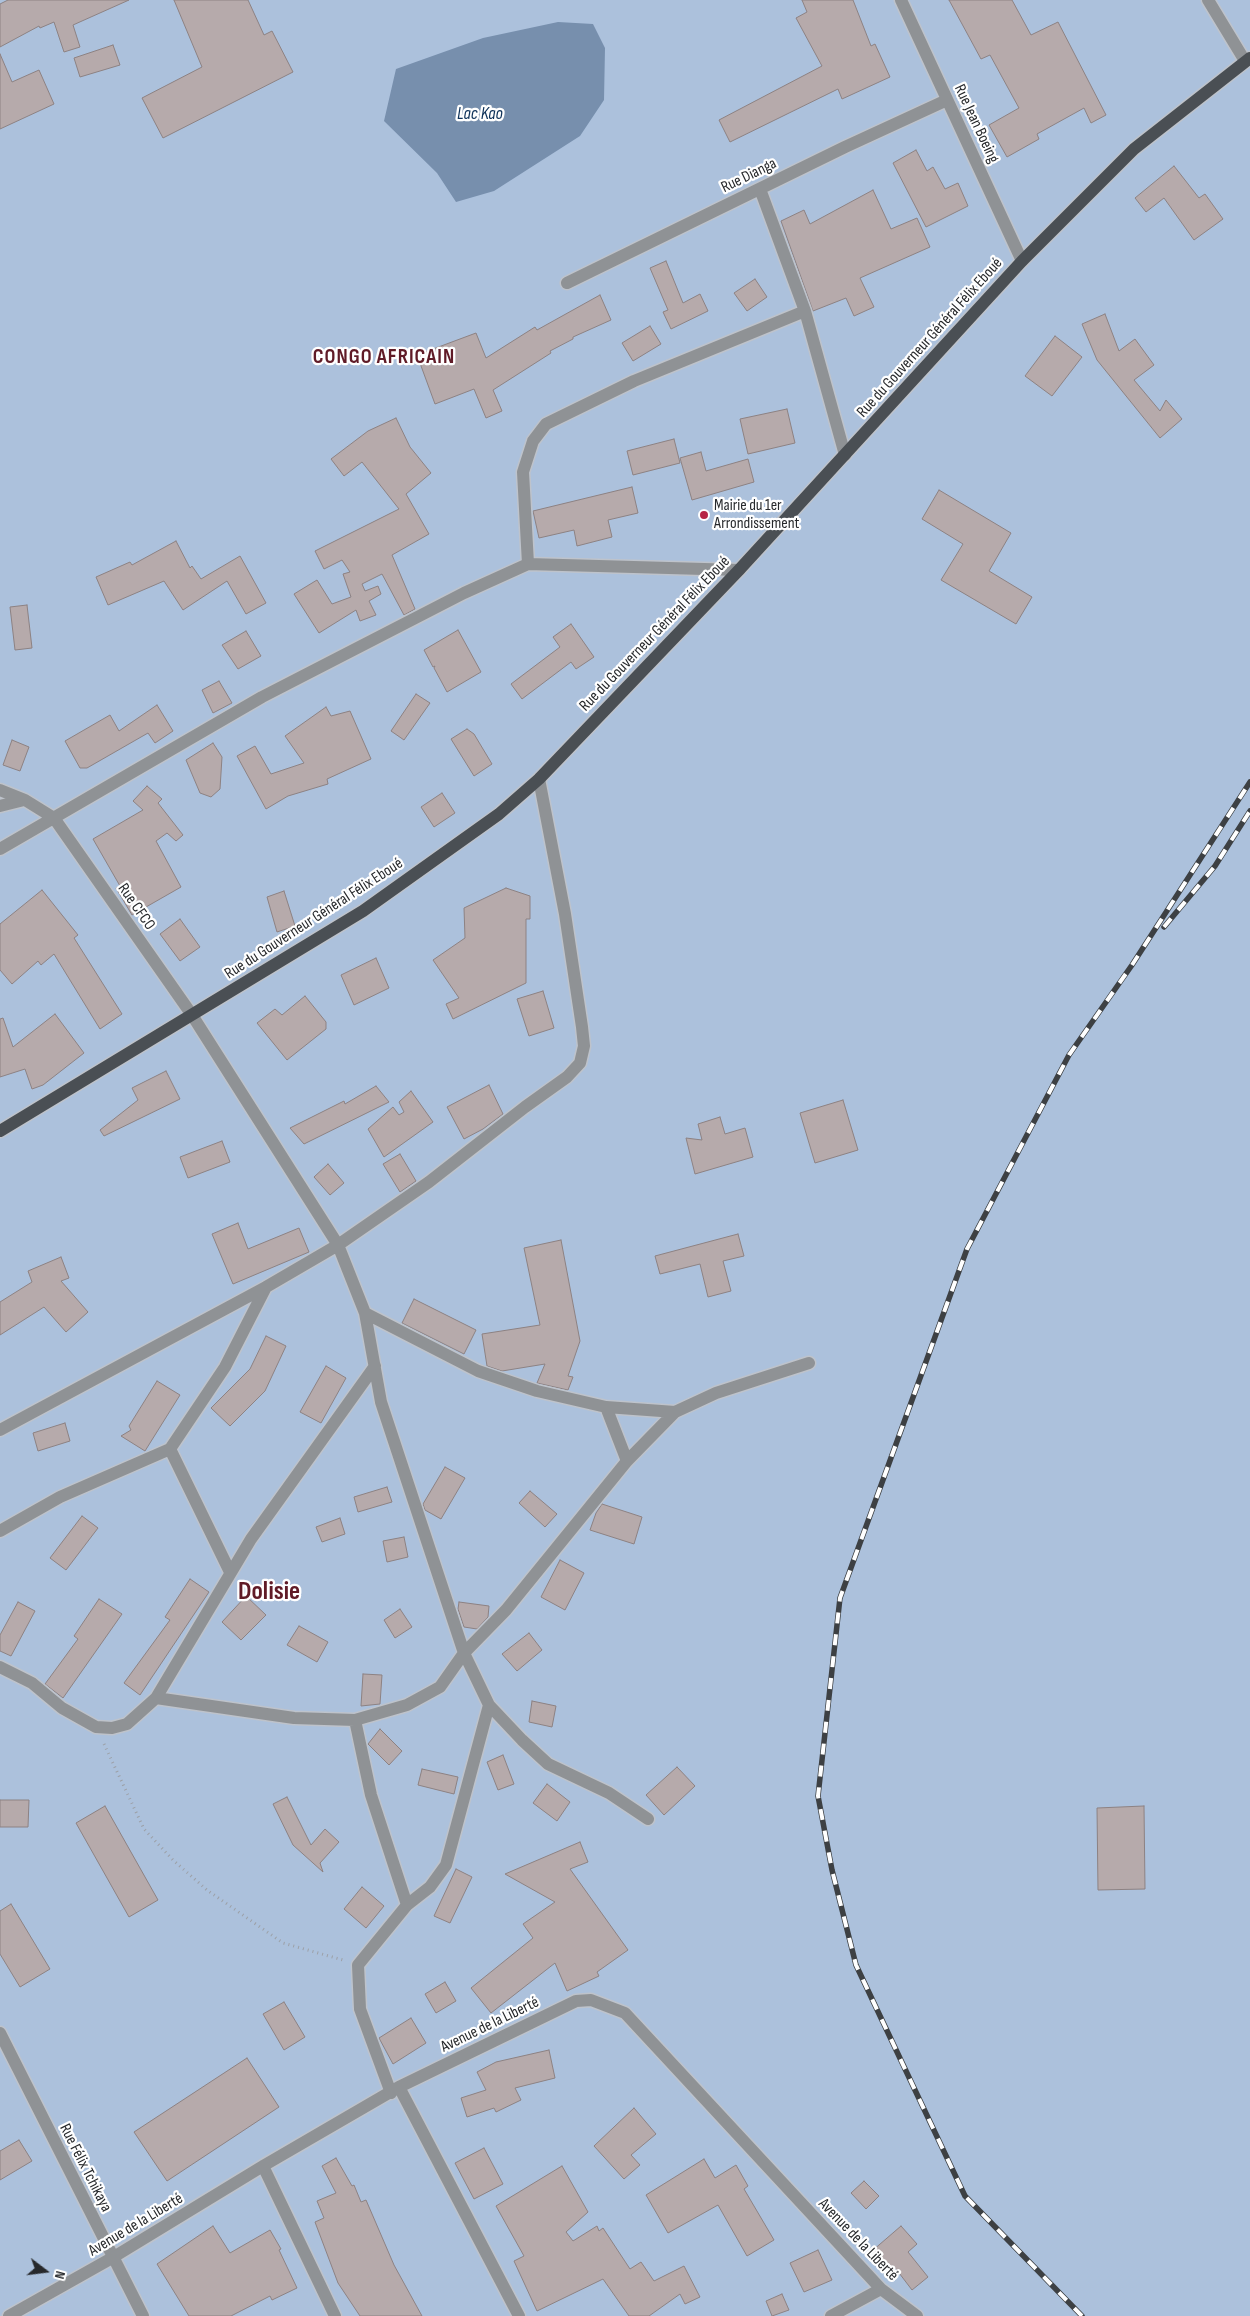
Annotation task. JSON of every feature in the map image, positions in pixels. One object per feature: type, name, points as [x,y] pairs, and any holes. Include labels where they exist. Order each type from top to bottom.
[{"type":"main road","name":"Rue du Gouverneur Général Félix Eboué","points":[[0,1131],[363,911],[499,814],[539,779],[739,570],[1022,261],[1134,149],[1248,60]]},
{"type":"street","name":"Rue Jean Boeing","points":[[900,0],[1022,261]]},
{"type":"street","points":[[1208,0],[1248,60]]},
{"type":"street","name":"Rue Dianga","points":[[567,283],[845,147],[947,100]]},
{"type":"street","points":[[760,189],[805,311],[845,455]]},
{"type":"street","points":[[528,564],[523,472],[533,442],[546,424],[634,381],[805,311]]},
{"type":"street","points":[[0,848],[262,697],[464,594],[528,564],[739,570]]},
{"type":"street","points":[[0,1430],[266,1287],[338,1245],[430,1182],[518,1112],[567,1077],[580,1063],[584,1046],[582,1027],[565,914],[539,779]]},
{"type":"street","points":[[0,790],[25,800],[54,818]]},
{"type":"street","points":[[0,806],[25,800]]},
{"type":"street","name":"Rue CFCO","points":[[54,818],[192,1015],[338,1245],[365,1313],[381,1402],[464,1653],[489,1705],[548,1764],[609,1794],[648,1819]]},
{"type":"street","points":[[0,1531],[60,1497],[170,1449],[225,1367],[266,1287]]},
{"type":"street","points":[[365,1313],[478,1371],[536,1391],[606,1407],[675,1412]]},
{"type":"street","points":[[156,1698],[294,1718],[355,1720],[407,1705],[440,1687],[464,1653],[506,1610],[627,1461],[675,1412],[716,1394],[809,1363]]},
{"type":"street","points":[[0,1667],[32,1683],[62,1708],[96,1727],[112,1728],[127,1724],[156,1698],[250,1539],[375,1366]]},
{"type":"street","points":[[606,1407],[627,1461]]},
{"type":"street","points":[[170,1449],[230,1572]]},
{"type":"street","points":[[489,1705],[446,1865],[430,1886],[408,1905],[358,1965],[360,2009],[395,2090],[519,2316]]},
{"type":"street","points":[[355,1720],[371,1795],[408,1905]]},
{"type":"street","name":"Avenue de la Liberté","points":[[9,2316],[112,2258],[263,2166],[395,2090],[576,2001],[591,2000],[625,2013],[881,2289],[917,2316]]},
{"type":"street","name":"Rue Félix Tchikaya","points":[[0,2033],[112,2258],[143,2316]]},
{"type":"street","points":[[263,2166],[335,2316]]},
{"type":"street","points":[[831,2316],[881,2289]]},
{"type":"path","points":[[96,1727],[144,1829],[173,1860],[207,1890],[283,1943],[358,1965]]},
{"type":"shaded area","points":[[0,0],[1250,0],[1250,2316],[0,2316]]},
{"type":"water","name":"Lac Kao","points":[[558,22],[593,24],[605,48],[604,100],[580,136],[494,191],[456,202],[437,173],[384,121],[396,69],[483,38]]},
{"type":"building","points":[[8,0],[129,0],[73,25],[80,47],[64,52],[54,22],[40,28],[39,26],[0,47],[0,4]]},
{"type":"building","points":[[174,0],[248,0],[264,35],[272,31],[293,72],[163,138],[142,98],[202,67]]},
{"type":"building","points":[[802,0],[853,0],[871,46],[875,44],[890,77],[842,99],[838,89],[730,142],[719,120],[822,66],[796,18],[807,12]]},
{"type":"building","points":[[949,0],[1012,0],[1031,35],[1058,22],[1106,115],[1091,123],[1084,108],[1037,134],[1039,139],[1007,157],[989,125],[1019,108],[990,55],[981,59]]},
{"type":"building","points":[[113,45],[120,65],[80,77],[74,58]]},
{"type":"building","points":[[0,54],[12,82],[39,70],[54,104],[0,129]]},
{"type":"building","points":[[916,150],[927,171],[933,167],[945,189],[958,183],[968,206],[926,227],[893,163]]},
{"type":"building","points":[[1174,166],[1199,198],[1205,194],[1223,219],[1194,240],[1164,198],[1146,212],[1135,198]]},
{"type":"building","points":[[873,190],[891,229],[917,218],[930,247],[860,278],[874,307],[854,316],[846,298],[813,311],[781,221],[804,210],[810,224]]},
{"type":"building","points":[[666,261],[683,303],[700,294],[708,311],[671,329],[663,312],[668,310],[650,268]]},
{"type":"building","points":[[755,279],[767,297],[747,311],[734,293]]},
{"type":"building","points":[[600,295],[611,320],[573,337],[573,339],[550,351],[551,353],[493,390],[502,411],[486,418],[474,389],[435,404],[417,355],[476,333],[486,358],[535,327],[537,330]]},
{"type":"building","points":[[1105,314],[1119,351],[1135,339],[1154,365],[1134,380],[1160,411],[1166,400],[1182,419],[1160,438],[1097,360],[1082,324]]},
{"type":"building","points":[[650,326],[661,344],[633,361],[622,343]]},
{"type":"building","points":[[1055,336],[1082,357],[1052,396],[1025,376]]},
{"type":"building","points":[[787,409],[795,443],[748,454],[740,419]]},
{"type":"building","points":[[396,418],[410,447],[431,473],[406,494],[429,534],[392,555],[415,609],[404,615],[382,574],[362,584],[365,591],[378,586],[381,594],[369,601],[376,615],[360,621],[356,610],[319,633],[294,594],[317,580],[332,604],[351,597],[343,574],[350,572],[342,560],[324,569],[315,551],[399,509],[362,462],[344,476],[331,459],[368,431]]},
{"type":"building","points":[[674,439],[680,463],[633,475],[627,451]]},
{"type":"building","points":[[701,452],[706,471],[748,459],[754,482],[692,500],[680,458]]},
{"type":"building","points":[[632,487],[638,513],[608,520],[612,537],[577,546],[574,530],[539,538],[533,511]]},
{"type":"building","points":[[939,490],[1011,533],[989,571],[1032,597],[1016,624],[941,580],[963,544],[922,519]]},
{"type":"building","points":[[176,541],[190,568],[192,566],[201,579],[240,556],[266,603],[246,614],[227,581],[183,610],[164,581],[108,605],[96,577],[130,562],[132,565]]},
{"type":"building","points":[[27,605],[32,648],[15,650],[10,607]]},
{"type":"building","points":[[571,624],[594,657],[576,669],[571,662],[522,699],[511,684],[560,647],[553,637]]},
{"type":"building","points":[[458,630],[481,672],[447,692],[434,668],[435,666],[433,667],[424,650]]},
{"type":"building","points":[[246,631],[261,656],[238,669],[222,645]]},
{"type":"building","points":[[219,681],[232,703],[213,713],[202,690]]},
{"type":"building","points":[[416,694],[430,703],[404,740],[391,731]]},
{"type":"building","points":[[157,705],[173,731],[155,743],[148,733],[87,768],[80,768],[65,741],[110,715],[119,731]]},
{"type":"building","points":[[326,707],[331,716],[350,711],[371,759],[327,779],[328,784],[288,796],[266,809],[237,756],[255,746],[271,774],[304,763],[285,736]]},
{"type":"building","points":[[467,729],[474,734],[492,764],[474,776],[451,739]]},
{"type":"building","points":[[12,740],[29,747],[20,771],[3,765]]},
{"type":"building","points":[[213,743],[222,757],[220,789],[211,797],[200,793],[186,760]]},
{"type":"building","points":[[147,786],[162,799],[158,803],[183,835],[176,841],[167,833],[156,841],[181,887],[132,915],[116,888],[120,886],[93,839],[143,810],[133,801]]},
{"type":"building","points":[[442,793],[455,813],[434,827],[421,807]]},
{"type":"building","points":[[506,888],[530,896],[530,919],[526,919],[526,983],[453,1019],[446,1004],[459,998],[433,960],[465,938],[464,908]]},
{"type":"building","points":[[42,890],[78,935],[74,938],[122,1014],[100,1029],[54,954],[41,965],[38,961],[12,984],[0,970],[0,924]]},
{"type":"building","points":[[284,891],[295,926],[277,932],[267,897]]},
{"type":"building","points":[[180,919],[200,947],[180,961],[160,934]]},
{"type":"building","points":[[376,958],[389,988],[354,1005],[341,975]]},
{"type":"building","points":[[543,991],[554,1028],[529,1036],[517,999]]},
{"type":"building","points":[[305,996],[326,1022],[326,1029],[287,1060],[257,1023],[275,1009],[282,1015]]},
{"type":"building","points":[[55,1014],[84,1053],[43,1085],[32,1089],[25,1069],[0,1077],[0,1019],[3,1018],[13,1047]]},
{"type":"building","points":[[166,1071],[180,1099],[104,1136],[100,1130],[138,1100],[132,1088]]},
{"type":"building","points":[[489,1085],[503,1114],[483,1129],[464,1139],[447,1107]]},
{"type":"building","points":[[376,1086],[389,1102],[304,1144],[290,1128],[344,1101],[345,1104]]},
{"type":"building","points":[[411,1091],[433,1122],[384,1157],[368,1129],[393,1107],[399,1115],[404,1112],[399,1102]]},
{"type":"building","points":[[843,1100],[858,1150],[815,1163],[800,1113]]},
{"type":"building","points":[[720,1117],[725,1134],[745,1128],[753,1157],[695,1174],[686,1138],[702,1140],[698,1124]]},
{"type":"building","points":[[222,1141],[230,1162],[188,1178],[180,1157]]},
{"type":"building","points":[[400,1154],[416,1181],[400,1192],[383,1164]]},
{"type":"building","points":[[328,1164],[344,1183],[330,1195],[314,1177]]},
{"type":"building","points":[[238,1223],[248,1249],[299,1228],[309,1252],[233,1284],[212,1234]]},
{"type":"building","points":[[738,1234],[744,1256],[723,1261],[731,1291],[708,1297],[700,1264],[660,1274],[655,1256]]},
{"type":"building","points":[[561,1240],[580,1341],[568,1376],[573,1377],[568,1390],[537,1383],[545,1364],[502,1371],[487,1366],[482,1334],[540,1325],[524,1248]]},
{"type":"building","points":[[61,1257],[69,1278],[61,1281],[88,1312],[66,1332],[44,1307],[0,1335],[0,1302],[32,1282],[28,1271]]},
{"type":"building","points":[[414,1299],[476,1330],[464,1354],[402,1323]]},
{"type":"building","points":[[266,1336],[286,1346],[265,1391],[230,1426],[211,1408],[250,1369]]},
{"type":"building","points":[[326,1366],[346,1378],[321,1423],[300,1412]]},
{"type":"building","points":[[157,1381],[180,1395],[145,1451],[121,1436],[131,1430],[129,1426]]},
{"type":"building","points":[[65,1423],[70,1441],[38,1451],[33,1433]]},
{"type":"building","points":[[445,1467],[465,1478],[441,1519],[425,1510],[423,1504]]},
{"type":"building","points":[[387,1487],[392,1502],[358,1512],[354,1497]]},
{"type":"building","points":[[530,1491],[557,1514],[545,1527],[519,1503]]},
{"type":"building","points":[[602,1504],[642,1517],[634,1544],[590,1530],[596,1513]]},
{"type":"building","points":[[82,1516],[98,1528],[66,1570],[50,1558]]},
{"type":"building","points":[[340,1518],[345,1534],[322,1542],[316,1527]]},
{"type":"building","points":[[404,1537],[408,1557],[387,1562],[383,1541]]},
{"type":"building","points":[[560,1560],[584,1573],[565,1610],[541,1597]]},
{"type":"building","points":[[190,1579],[209,1592],[140,1695],[124,1683],[170,1620],[165,1617]]},
{"type":"building","points":[[246,1596],[266,1615],[241,1640],[222,1622]]},
{"type":"building","points":[[99,1599],[122,1614],[63,1698],[45,1684],[78,1639],[74,1636]]},
{"type":"building","points":[[18,1602],[35,1611],[11,1656],[0,1651],[0,1635]]},
{"type":"building","points":[[459,1602],[489,1606],[488,1617],[477,1629],[464,1627],[458,1609]]},
{"type":"building","points":[[400,1609],[412,1627],[395,1638],[384,1620]]},
{"type":"building","points":[[299,1626],[328,1642],[317,1662],[287,1645]]},
{"type":"building","points":[[529,1633],[542,1650],[517,1671],[502,1654]]},
{"type":"building","points":[[363,1674],[382,1675],[380,1704],[361,1706]]},
{"type":"building","points":[[532,1701],[556,1706],[552,1727],[529,1722]]},
{"type":"building","points":[[380,1729],[402,1751],[389,1765],[368,1744]]},
{"type":"building","points":[[503,1755],[514,1784],[498,1790],[487,1762]]},
{"type":"building","points":[[677,1767],[695,1786],[664,1815],[646,1795]]},
{"type":"building","points":[[422,1769],[458,1777],[454,1794],[418,1785]]},
{"type":"building","points":[[547,1784],[570,1802],[557,1821],[533,1803]]},
{"type":"building","points":[[287,1797],[311,1845],[325,1829],[339,1842],[320,1863],[323,1872],[293,1845],[273,1804]]},
{"type":"building","points":[[0,1800],[29,1800],[28,1827],[0,1827]]},
{"type":"building","points":[[105,1806],[158,1900],[129,1917],[76,1823]]},
{"type":"building","points":[[1144,1806],[1145,1889],[1098,1890],[1097,1808]]},
{"type":"building","points":[[580,1842],[588,1862],[570,1869],[628,1950],[597,1972],[599,1976],[567,1991],[555,1963],[491,2013],[471,1988],[533,1938],[523,1924],[555,1902],[505,1874]]},
{"type":"building","points":[[456,1869],[472,1877],[450,1923],[434,1916]]},
{"type":"building","points":[[362,1887],[384,1906],[366,1928],[344,1909]]},
{"type":"building","points":[[11,1904],[50,1969],[20,1987],[0,1954],[0,1911]]},
{"type":"building","points":[[445,1982],[456,2001],[436,2013],[425,1994]]},
{"type":"building","points":[[284,2002],[305,2037],[284,2050],[263,2014]]},
{"type":"building","points":[[411,2018],[426,2043],[393,2064],[379,2038]]},
{"type":"building","points":[[549,2050],[555,2078],[515,2088],[521,2100],[496,2112],[494,2108],[467,2117],[461,2098],[486,2090],[477,2072],[496,2062]]},
{"type":"building","points":[[247,2058],[279,2107],[167,2181],[134,2132]]},
{"type":"building","points":[[634,2108],[656,2134],[631,2155],[640,2165],[624,2179],[594,2146]]},
{"type":"building","points":[[19,2140],[32,2161],[0,2180],[0,2151]]},
{"type":"building","points":[[484,2148],[503,2184],[474,2199],[455,2163]]},
{"type":"building","points":[[336,2158],[352,2186],[354,2185],[361,2202],[366,2200],[394,2265],[422,2316],[360,2316],[338,2283],[315,2222],[324,2218],[317,2201],[336,2193],[322,2166]]},
{"type":"building","points":[[704,2159],[715,2178],[736,2165],[748,2186],[744,2189],[774,2240],[747,2256],[718,2205],[668,2233],[646,2195]]},
{"type":"building","points":[[562,2166],[588,2212],[566,2232],[573,2241],[597,2226],[599,2231],[603,2228],[630,2269],[641,2262],[654,2281],[684,2266],[700,2297],[685,2304],[680,2294],[649,2316],[629,2316],[603,2279],[537,2311],[514,2261],[524,2256],[496,2206]]},
{"type":"building","points":[[864,2181],[879,2196],[866,2209],[851,2193]]},
{"type":"building","points":[[213,2226],[230,2253],[270,2230],[281,2249],[279,2250],[297,2288],[272,2300],[270,2296],[231,2316],[189,2316],[157,2264]]},
{"type":"building","points":[[901,2226],[917,2244],[908,2252],[928,2277],[912,2290],[893,2265],[888,2269],[872,2251]]},
{"type":"building","points":[[818,2250],[832,2280],[804,2292],[790,2263]]},
{"type":"building","points":[[782,2294],[789,2310],[772,2316],[766,2301]]},
{"type":"railway","points":[[1082,2316],[965,2196],[856,1965],[832,1870],[818,1796],[840,1598],[967,1249],[1069,1055],[1132,965],[1250,782]]},
{"type":"railway","points":[[1164,927],[1215,866],[1250,811]]},
{"type":"place","name":"Mairie du 1er Arrondissement","points":[[704,515]]},
{"type":"district","name":"CONGO AFRICAIN","points":[[384,358]]},
{"type":"district","name":"Dolisie","points":[[269,1592]]}]
